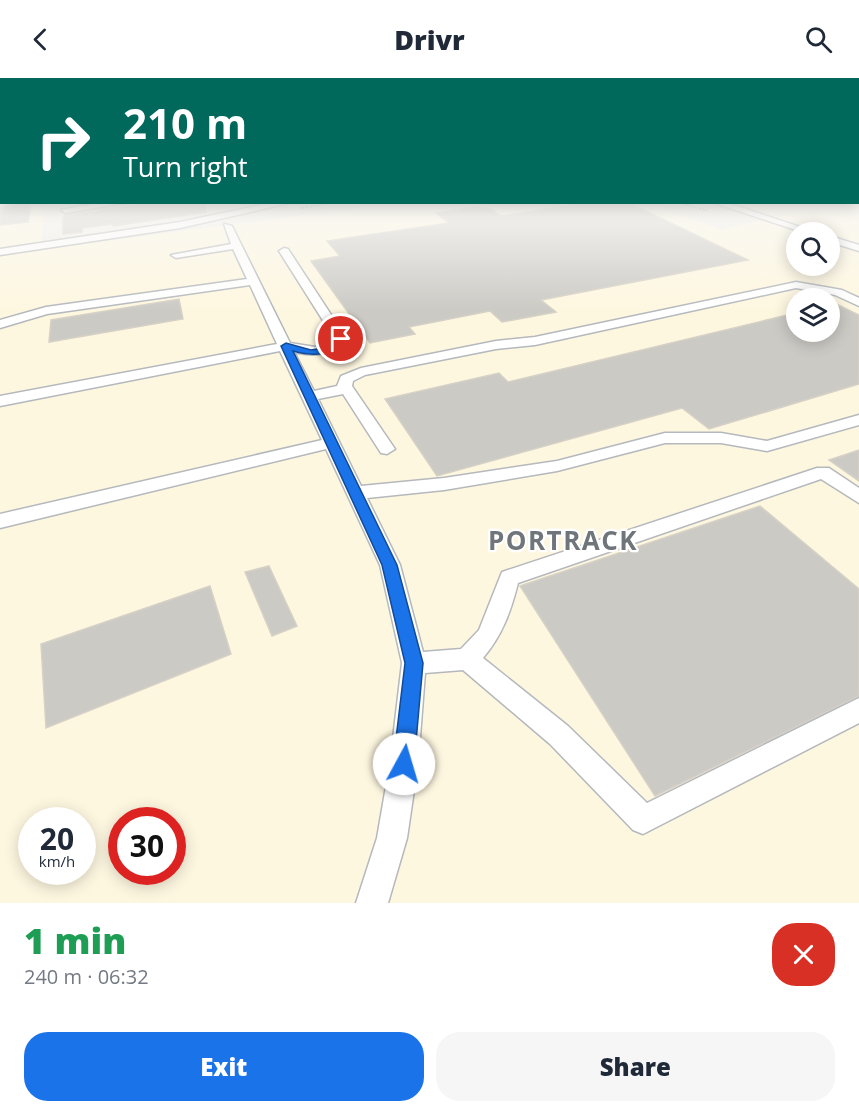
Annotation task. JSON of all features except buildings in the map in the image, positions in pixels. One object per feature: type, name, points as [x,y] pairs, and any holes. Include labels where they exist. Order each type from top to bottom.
[{"type":"street","points":[[63,235],[73,234]]},
{"type":"street","points":[[0,252],[141,234]]},
{"type":"street","points":[[232,234],[390,565],[414,663],[404,764],[392,838],[372,903]]},
{"type":"street","points":[[840,242],[859,248]]},
{"type":"street","points":[[176,255],[237,246]]},
{"type":"street","points":[[0,401],[286,346],[311,353],[326,351],[341,339],[284,251]]},
{"type":"street","points":[[0,324],[46,311],[253,281]]},
{"type":"street","points":[[344,388],[346,379],[361,372],[496,345],[535,341],[796,285],[838,292],[859,302]]},
{"type":"street","points":[[309,396],[344,388],[350,391],[387,449]]},
{"type":"street","points":[[355,493],[444,484],[557,466],[665,438],[721,438],[767,446],[859,420]]},
{"type":"street","points":[[0,521],[332,443]]},
{"type":"street","points":[[467,659],[487,637],[500,609],[509,578],[823,472],[859,497]]},
{"type":"street","points":[[414,663],[467,659],[523,702],[616,788],[643,820],[859,710]]},
{"type":"shaded area","points":[[0,234],[42,234],[41,243],[0,249]]},
{"type":"shaded area","points":[[162,234],[786,234],[786,276],[840,276],[840,234],[859,234],[859,903],[0,903],[0,255]]},
{"type":"district","name":"PORTRACK","points":[[563,540]]},
{"type":"route","points":[[341,339],[326,351],[311,353],[286,346],[390,565],[414,663],[404,764]]}]
